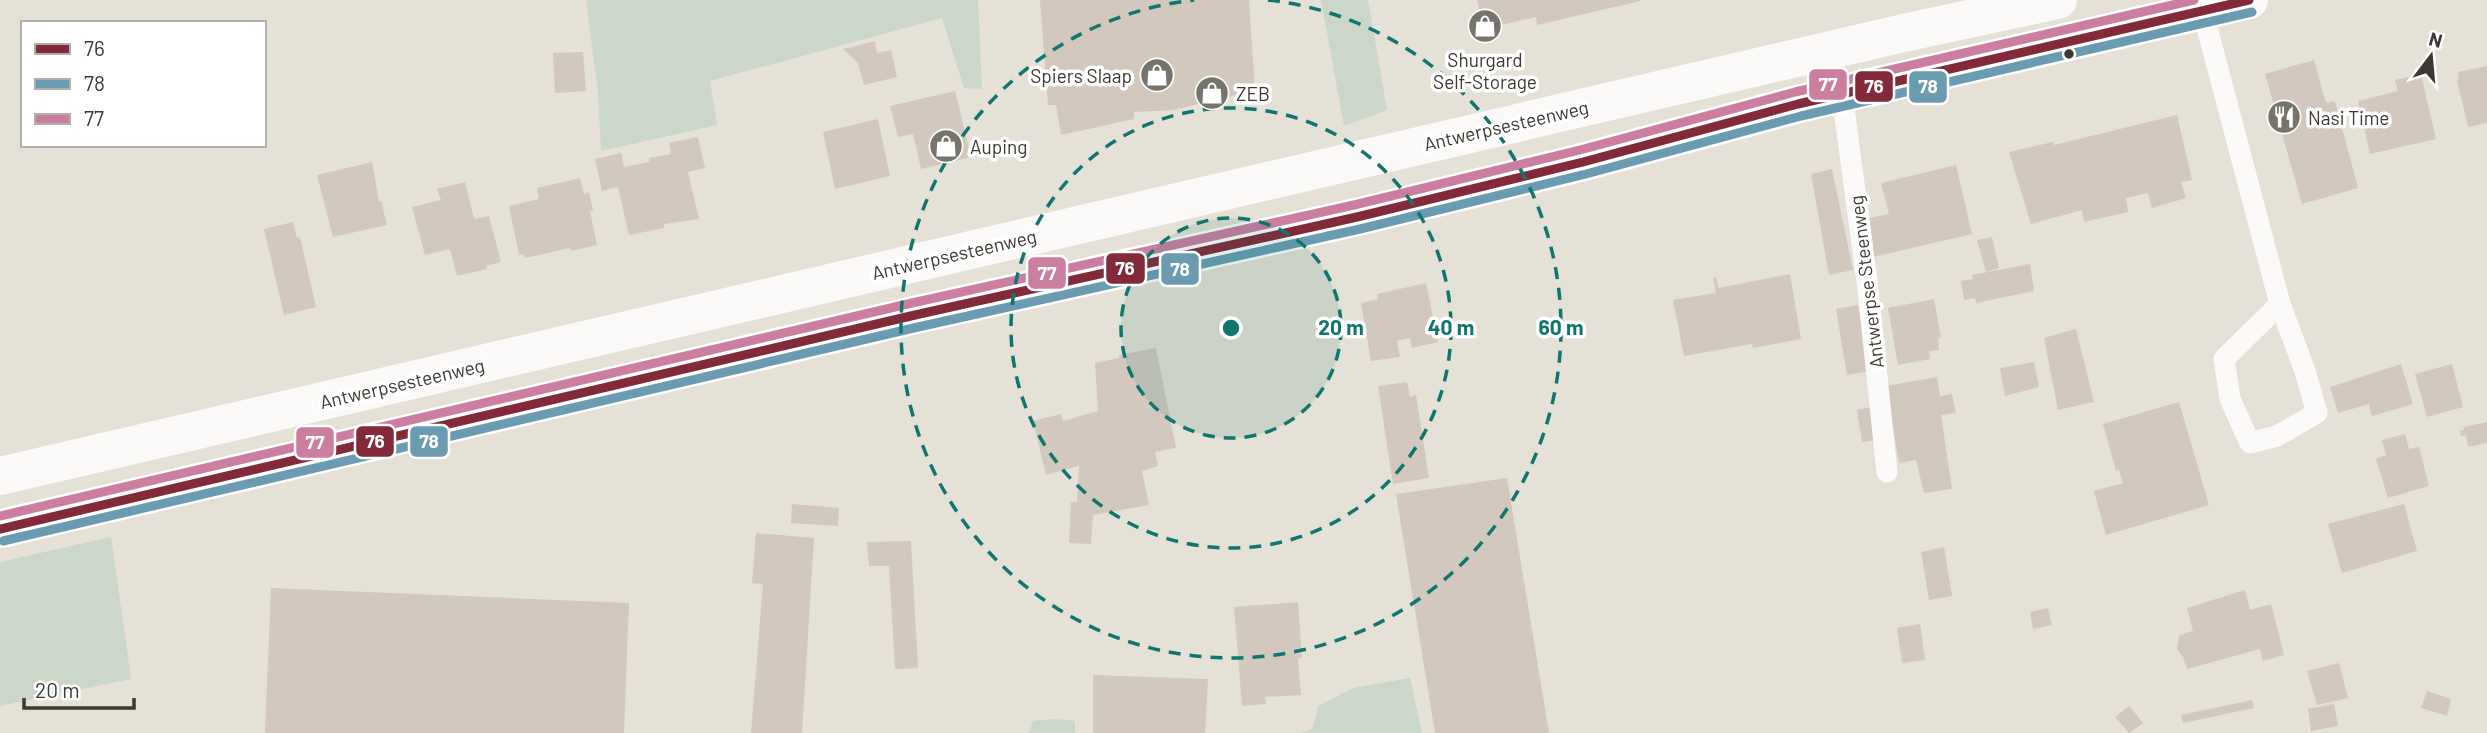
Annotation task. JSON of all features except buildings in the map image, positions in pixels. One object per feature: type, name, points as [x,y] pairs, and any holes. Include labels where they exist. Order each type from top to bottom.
[{"type":"main road","name":"Antwerpsesteenweg","points":[[0,476],[1908,32],[2057,0]]},
{"type":"main road","points":[[0,529],[915,315],[1357,217],[1583,162],[1798,104],[2201,5],[2249,0]]},
{"type":"main road","points":[[903,266],[915,315]]},
{"type":"main road","points":[[111,450],[121,500]]},
{"type":"lane","points":[[2201,5],[2280,304],[2305,371],[2316,413],[2277,436],[2250,443],[2230,399],[2224,359],[2280,304]]},
{"type":"lane","name":"Antwerpse Steenweg","points":[[1842,94],[1859,216],[1887,472]]},
{"type":"green space","points":[[586,0],[978,0],[982,89],[964,88],[942,18],[710,81],[717,125],[601,151],[598,92]]},
{"type":"green space","points":[[1321,0],[1368,0],[1387,110],[1344,126]]},
{"type":"green space","points":[[111,537],[131,679],[0,706],[0,562]]},
{"type":"green space","points":[[1410,678],[1422,733],[1299,733],[1313,729],[1318,706],[1353,688]]},
{"type":"green space","points":[[1033,721],[1075,721],[1075,733],[1029,733]]},
{"type":"transit line","name":"77","points":[[0,516],[912,303],[1354,205],[1580,150],[1795,92],[2194,0]]},
{"type":"transit line","name":"76","points":[[0,529],[915,315],[1357,217],[1583,162],[1798,104],[2249,0]]},
{"type":"transit line","name":"78","points":[[3,541],[918,327],[1360,229],[1586,174],[1801,116],[2252,12]]},
{"type":"place","name":"Shurgard Self-Storage","points":[[1485,26]]},
{"type":"place","name":"Spiers Slaap","points":[[1157,75]]},
{"type":"place","name":"ZEB","points":[[1212,93]]},
{"type":"place","name":"Nasi Time","points":[[2284,117]]},
{"type":"place","name":"Auping","points":[[946,146]]}]
